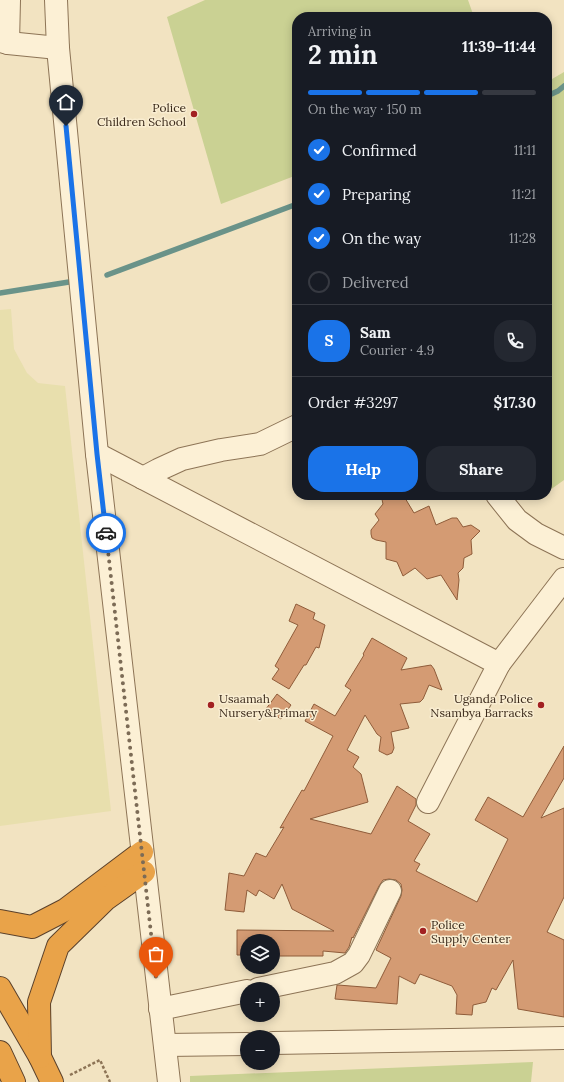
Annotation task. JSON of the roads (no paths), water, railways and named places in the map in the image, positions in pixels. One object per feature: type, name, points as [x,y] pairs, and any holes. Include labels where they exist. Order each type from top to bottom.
[{"type":"highway","points":[[0,921],[32,927],[65,910],[143,862]]},
{"type":"highway","points":[[40,1057],[39,1002],[58,946],[143,862]]},
{"type":"highway","points":[[0,988],[40,1057],[60,1079]]},
{"type":"highway","points":[[0,1052],[14,1082]]},
{"type":"street","points":[[9,0],[4,42],[58,48]]},
{"type":"street","points":[[56,0],[58,48],[97,454],[169,1082]]},
{"type":"street","points":[[143,478],[182,459],[222,450],[260,444],[292,428]]},
{"type":"street","points":[[97,454],[499,664]]},
{"type":"street","points":[[501,500],[516,520],[536,534],[564,548]]},
{"type":"street","points":[[428,802],[499,664],[564,579]]},
{"type":"street","points":[[280,985],[335,974],[352,963],[359,955],[390,891]]},
{"type":"street","points":[[160,1009],[240,992]]},
{"type":"street","points":[[280,1043],[564,1038]]},
{"type":"street","points":[[164,1045],[240,1044]]},
{"type":"waterway","points":[[552,94],[564,86]]},
{"type":"waterway","points":[[107,275],[292,206]]},
{"type":"waterway","points":[[0,293],[69,282]]},
{"type":"place","name":"Police Children School","points":[[194,114]]},
{"type":"place","name":"Usaamah Nursery&Primary","points":[[211,705]]},
{"type":"place","name":"Uganda Police Nsambya Barracks","points":[[541,705]]},
{"type":"place","name":"Police Supply Center","points":[[423,931]]}]
